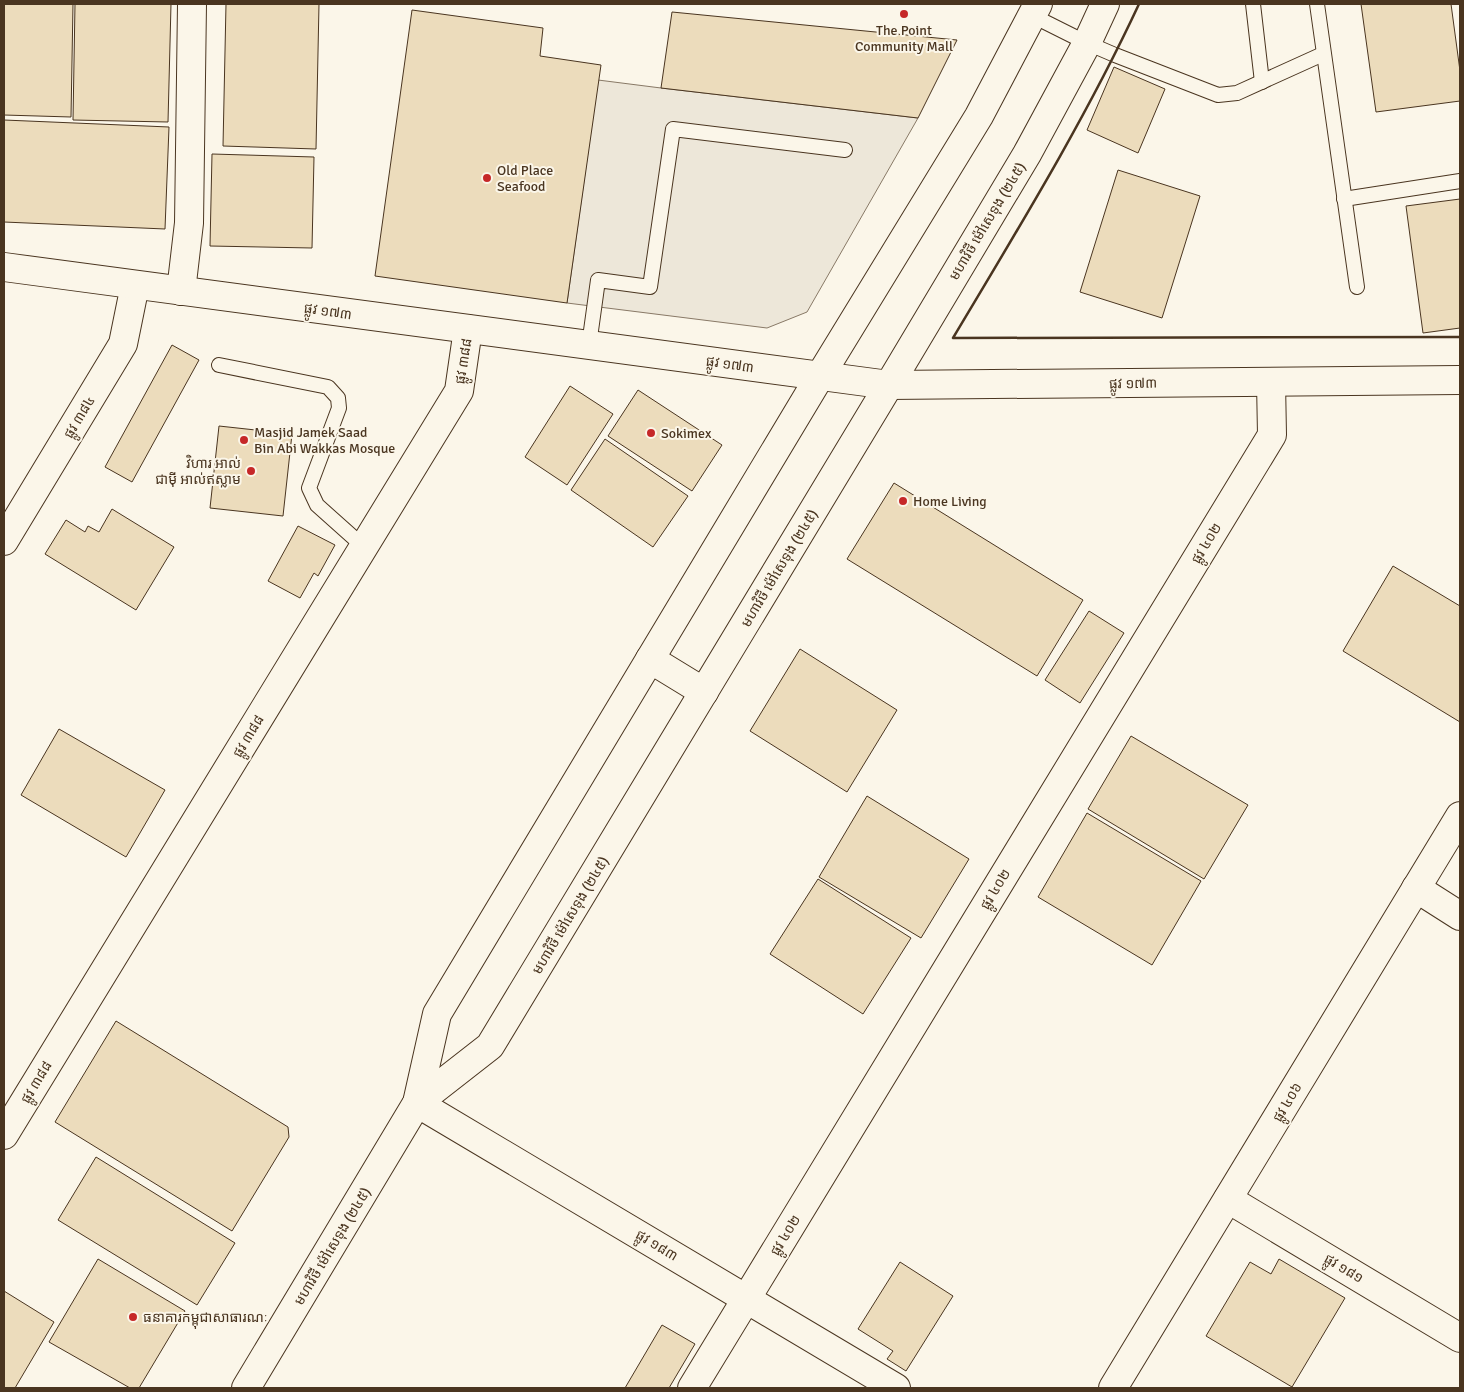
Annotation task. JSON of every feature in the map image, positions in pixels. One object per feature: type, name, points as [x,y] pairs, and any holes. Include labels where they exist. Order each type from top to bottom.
[{"type":"street","points":[[181,291],[189,223],[192,4]]},
{"type":"street","name":"មហាវិថី ម៉ៅសេទុង (២៤៥)","points":[[417,1103],[490,1046],[1027,154],[1087,43],[1105,4]]},
{"type":"street","name":"មហាវិថី ម៉ៅសេទុង (២៤៥)","points":[[246,1388],[417,1103],[437,1014],[820,376],[979,116],[1036,10]]},
{"type":"street","name":"ផ្លូវ ១៧៣","points":[[4,267],[889,386],[1460,380]]},
{"type":"street","name":"ផ្លូវ ៣៨៤","points":[[4,541],[123,344],[136,284]]},
{"type":"street","name":"ផ្លូវ ៣៨៨","points":[[4,1135],[459,391],[468,329]]},
{"type":"street","name":"ផ្លូវ ៤០២","points":[[692,1388],[1272,435],[1271,382]]},
{"type":"street","points":[[650,659],[704,692]]},
{"type":"street","name":"ផ្លូវ ៤០៦","points":[[1113,1388],[1460,816]]},
{"type":"street","points":[[1416,888],[1460,916]]},
{"type":"street","name":"ផ្លូវ ១៨៣","points":[[417,1103],[896,1388]]},
{"type":"street","name":"ផ្លូវ ១៨១","points":[[1228,1199],[1460,1338]]},
{"type":"lane","points":[[1252,4],[1262,82]]},
{"type":"lane","points":[[1317,4],[1357,287]]},
{"type":"lane","points":[[1036,10],[1087,43],[1218,95],[1237,93],[1323,54]]},
{"type":"lane","points":[[588,345],[598,280],[650,287],[672,129],[845,150]]},
{"type":"lane","points":[[1344,199],[1460,181]]},
{"type":"lane","points":[[219,365],[328,387],[338,398],[339,408],[309,488],[317,505],[364,547]]},
{"type":"shaded area","points":[[598,80],[918,118],[807,312],[767,328],[567,303]]},
{"type":"building","points":[[4,4],[73,4],[71,117],[4,115]]},
{"type":"building","points":[[75,4],[171,4],[168,122],[73,120]]},
{"type":"building","points":[[226,4],[319,4],[316,149],[223,146]]},
{"type":"building","points":[[1361,4],[1451,4],[1460,71],[1460,101],[1376,112]]},
{"type":"building","name":"Old Place Seafood","points":[[412,10],[543,28],[540,56],[601,65],[567,303],[375,276]]},
{"type":"building","points":[[672,12],[957,40],[918,118],[661,88]]},
{"type":"building","points":[[1114,67],[1165,89],[1138,153],[1087,130]]},
{"type":"building","points":[[4,120],[169,127],[165,229],[4,222]]},
{"type":"building","points":[[212,154],[314,157],[312,248],[210,246]]},
{"type":"building","points":[[1118,170],[1200,196],[1162,318],[1080,292]]},
{"type":"building","points":[[1460,199],[1460,328],[1423,333],[1406,206]]},
{"type":"building","points":[[172,345],[199,360],[132,482],[105,467]]},
{"type":"building","points":[[570,386],[613,414],[567,485],[525,457]]},
{"type":"building","points":[[638,390],[722,445],[692,491],[608,436]]},
{"type":"building","name":"វិហារ អាល់ ជាម៉ី អាល់ឥស្លាម","points":[[219,426],[292,434],[283,516],[210,508]]},
{"type":"building","points":[[605,439],[688,496],[653,547],[571,490]]},
{"type":"building","points":[[894,483],[1083,600],[1037,676],[847,559]]},
{"type":"building","points":[[112,509],[174,547],[136,610],[45,554],[66,520],[85,532],[88,526],[99,532]]},
{"type":"building","points":[[298,526],[335,545],[318,576],[314,573],[300,598],[268,581]]},
{"type":"building","points":[[1393,566],[1460,606],[1460,722],[1343,651]]},
{"type":"building","points":[[1089,611],[1124,633],[1080,703],[1045,680]]},
{"type":"building","points":[[800,649],[897,710],[847,792],[750,731]]},
{"type":"building","points":[[59,729],[165,790],[126,857],[21,795]]},
{"type":"building","points":[[1131,736],[1248,805],[1204,879],[1088,809]]},
{"type":"building","points":[[867,796],[969,859],[921,938],[819,877]]},
{"type":"building","points":[[1087,813],[1201,881],[1152,965],[1038,897]]},
{"type":"building","points":[[818,879],[911,938],[863,1014],[770,954]]},
{"type":"building","points":[[116,1021],[288,1127],[289,1137],[232,1231],[55,1122]]},
{"type":"building","points":[[96,1157],[235,1243],[197,1305],[58,1220]]},
{"type":"building","points":[[98,1259],[185,1311],[139,1388],[130,1388],[49,1342]]},
{"type":"building","points":[[1279,1259],[1345,1298],[1292,1387],[1206,1336],[1250,1262],[1271,1274]]},
{"type":"building","points":[[900,1262],[953,1296],[906,1371],[887,1359],[893,1351],[858,1329]]},
{"type":"building","points":[[4,1291],[54,1322],[15,1388],[4,1388]]},
{"type":"building","points":[[662,1325],[695,1344],[669,1388],[625,1388]]},
{"type":"wall","points":[[1139,4],[1074,132],[953,338],[1460,337]]},
{"type":"place","name":"The Point Community Mall","points":[[904,14]]},
{"type":"place","name":"Old Place Seafood","points":[[487,178]]},
{"type":"place","name":"Sokimex","points":[[651,433]]},
{"type":"place","name":"Masjid Jamek Saad Bin Abi Wakkas Mosque","points":[[244,440]]},
{"type":"place","name":"វិហារ អាល់ ជាម៉ី អាល់ឥស្លាម","points":[[251,471]]},
{"type":"place","name":"Home Living","points":[[903,501]]},
{"type":"place","name":"ធនាគារកម្ពុជាសាធារណៈ","points":[[133,1317]]}]
